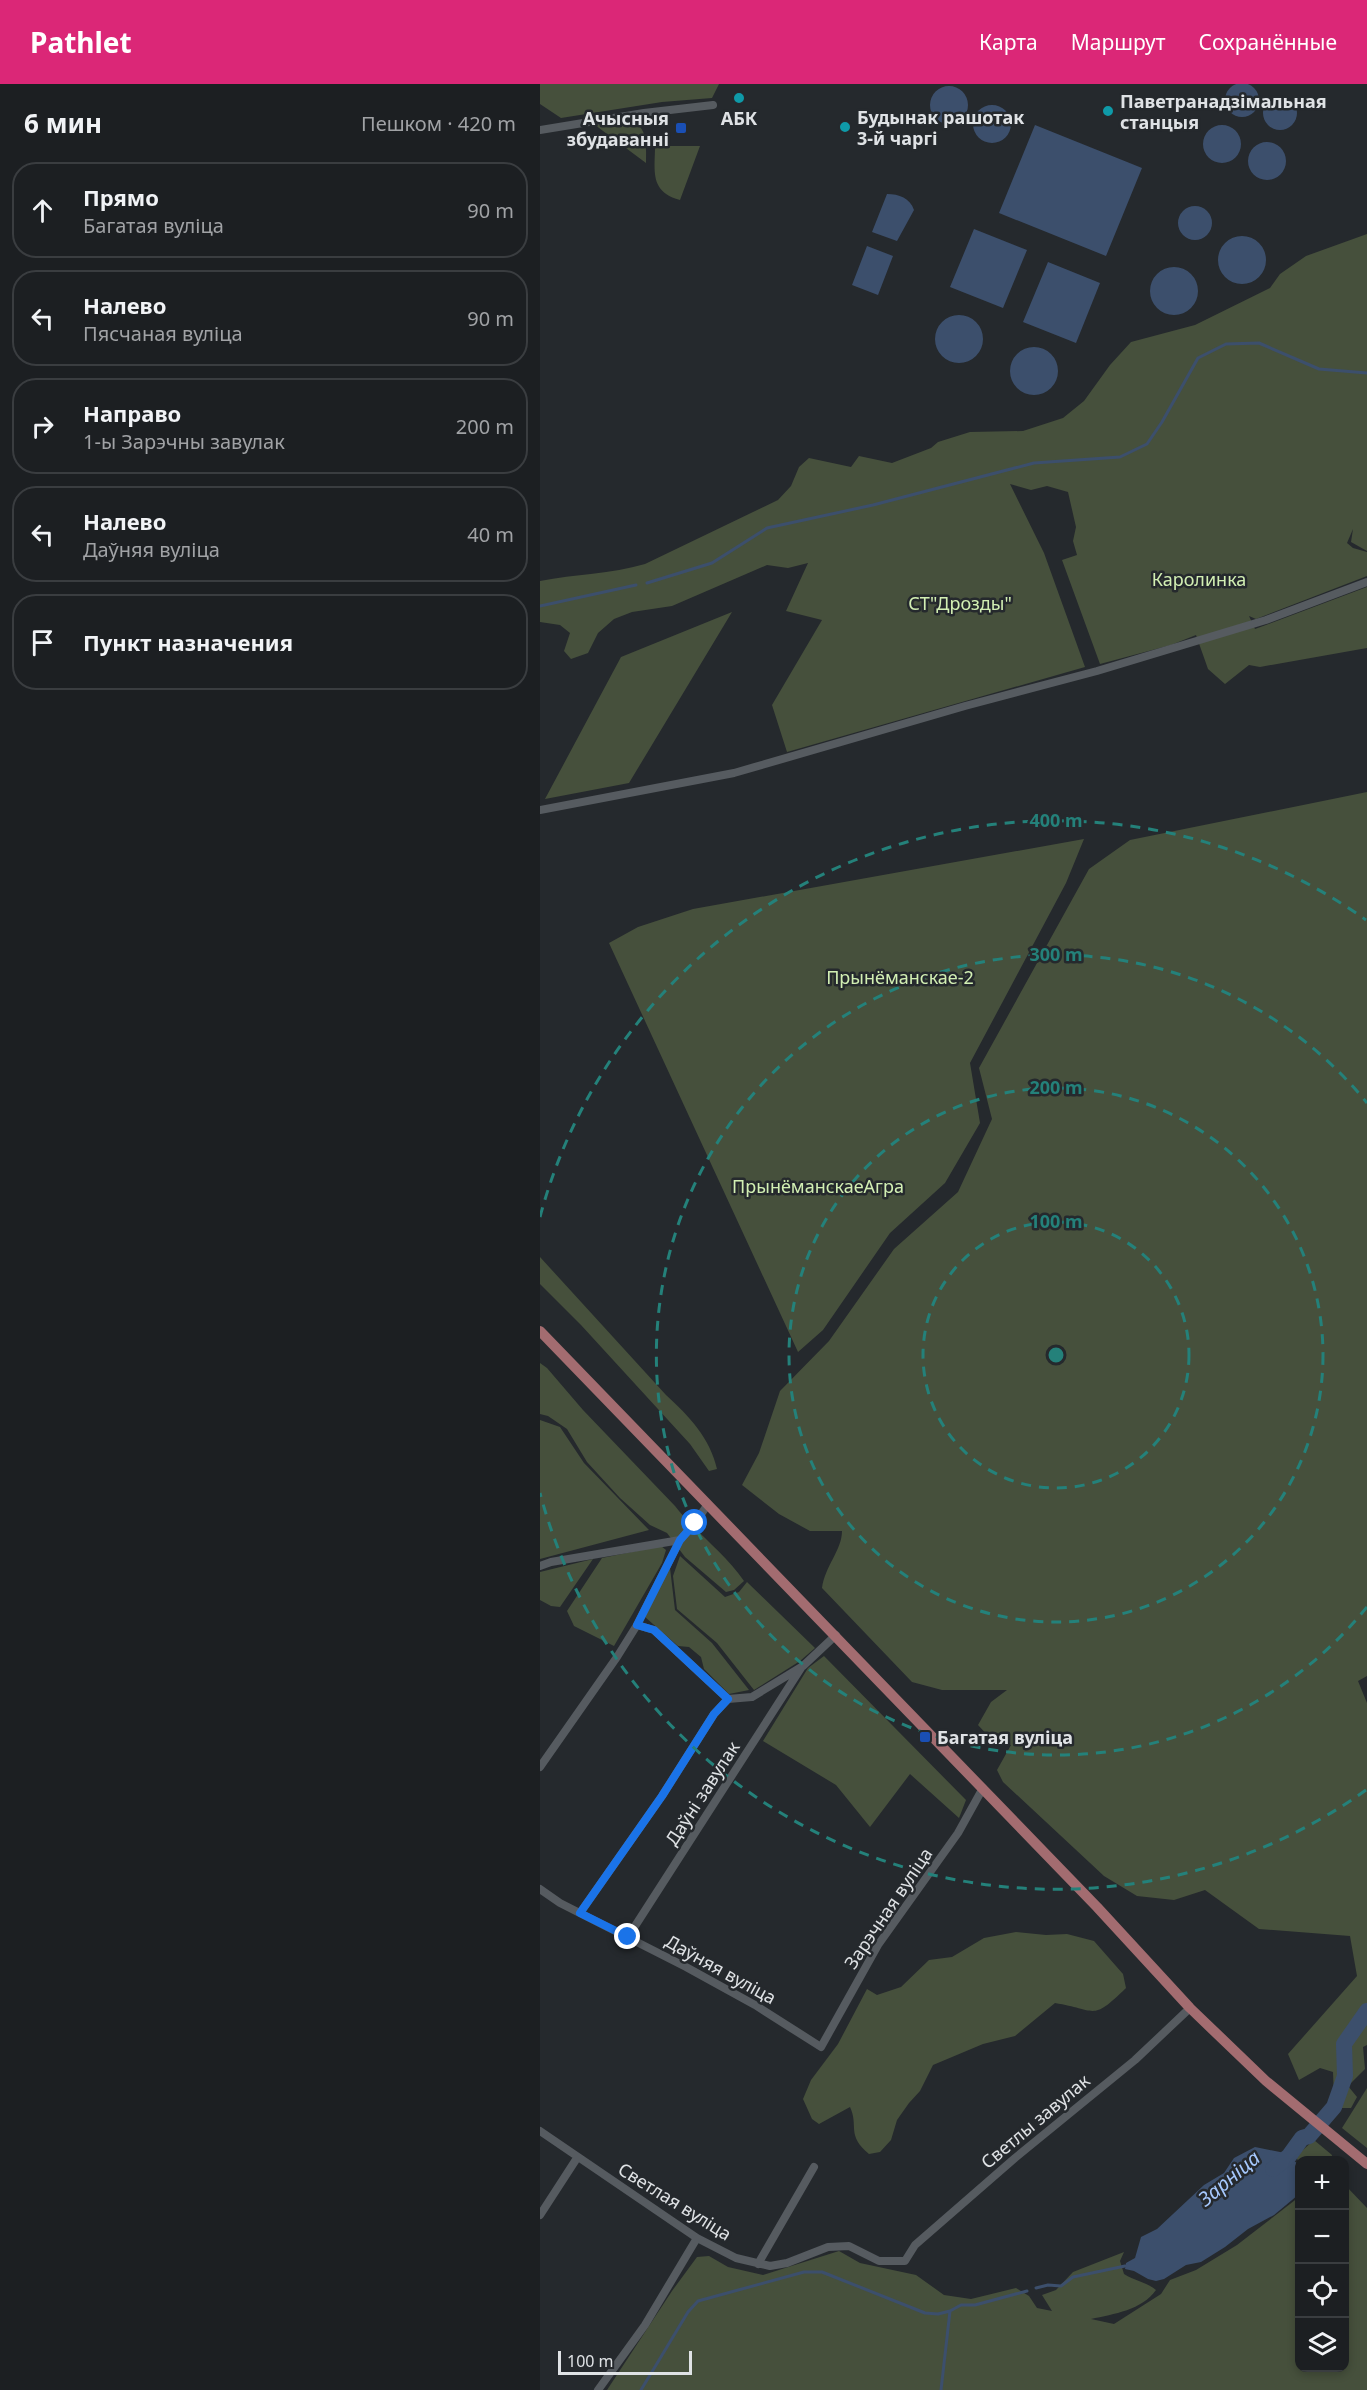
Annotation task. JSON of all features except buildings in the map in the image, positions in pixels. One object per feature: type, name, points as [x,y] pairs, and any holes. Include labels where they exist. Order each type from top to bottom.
[{"type":"main road","points":[[540,1331],[1097,1907],[1186,2012],[1367,2164]]},
{"type":"street","points":[[540,130],[644,113],[713,105]]},
{"type":"street","points":[[540,810],[734,773],[965,706],[1097,671],[1266,620],[1367,582]]},
{"type":"street","points":[[540,1767],[617,1657],[637,1625],[680,1540],[708,1504]]},
{"type":"street","points":[[540,1566],[551,1562],[680,1540]]},
{"type":"street","points":[[637,1625],[654,1630],[728,1699]]},
{"type":"street","points":[[580,1913],[662,1796],[714,1714],[728,1699],[752,1696],[803,1666],[836,1635]]},
{"type":"street","name":"Даўні завулак","points":[[628,1937],[803,1666]]},
{"type":"street","name":"Зарэчная вуліца","points":[[821,2047],[878,1945],[946,1850],[983,1788]]},
{"type":"street","name":"Даўняя вуліца","points":[[540,1889],[580,1913],[745,1999],[821,2047]]},
{"type":"street","name":"Светлы завулак","points":[[905,2261],[915,2245],[1015,2158],[1135,2060],[1186,2012]]},
{"type":"street","name":"Светлая вуліца","points":[[540,2131],[697,2238],[736,2258],[770,2266],[788,2263],[828,2247],[849,2246],[879,2261],[905,2261]]},
{"type":"street","points":[[540,2215],[578,2157]]},
{"type":"street","points":[[758,2264],[814,2167]]},
{"type":"street","points":[[598,2390],[645,2325],[697,2238]]},
{"type":"green space","points":[[540,84],[719,84],[712,98],[662,102],[561,118],[540,104]]},
{"type":"green space","points":[[620,120],[629,121],[641,128],[645,140],[646,163],[595,125]]},
{"type":"green space","points":[[655,146],[700,146],[680,200],[663,192],[658,186],[655,172]]},
{"type":"green space","points":[[1367,234],[1367,551],[1351,542],[1353,529],[1347,543],[1353,548],[1367,552],[1367,576],[1256,619],[1249,616],[1255,629],[1367,587],[1367,648],[1260,667],[1249,665],[1225,684],[1208,669],[1196,635],[1171,645],[1100,664],[1062,560],[1077,555],[1073,541],[1076,527],[1068,492],[1047,486],[1031,490],[1010,484],[1044,553],[1085,667],[787,752],[772,705],[822,620],[786,611],[808,563],[788,568],[767,565],[672,606],[632,612],[614,619],[598,633],[588,653],[571,659],[564,651],[570,633],[560,625],[540,622],[540,581],[645,564],[778,500],[791,486],[799,467],[809,458],[851,467],[859,456],[892,463],[931,448],[938,442],[970,432],[1023,431],[1063,418],[1084,401],[1110,365],[1131,342],[1195,325],[1270,288],[1280,274],[1306,256]]},
{"type":"green space","points":[[732,612],[629,783],[545,799],[621,657]]},
{"type":"green space","points":[[1367,792],[1367,1676],[1358,1681],[1367,1703],[1367,2045],[1363,2047],[1365,2069],[1348,2086],[1357,2097],[1351,2108],[1340,2108],[1334,2097],[1333,2072],[1320,2068],[1299,2080],[1288,2054],[1357,1976],[1350,1936],[1259,1929],[1205,1890],[1174,1900],[1137,1896],[1104,1876],[1003,1782],[997,1770],[1011,1745],[992,1740],[978,1725],[991,1702],[1007,1690],[942,1690],[912,1682],[822,1588],[826,1572],[839,1545],[842,1531],[810,1531],[779,1514],[742,1485],[759,1453],[780,1391],[829,1341],[894,1249],[958,1192],[992,1119],[979,1068],[1089,869],[1130,840]]},
{"type":"green space","name":"Прынёманскае-2","points":[[1084,839],[1066,883],[970,1063],[980,1123],[945,1183],[890,1233],[823,1330],[798,1352],[609,943],[638,927],[693,909]]},
{"type":"green space","points":[[540,1257],[690,1419],[709,1447],[717,1469],[709,1471],[690,1444],[581,1325],[540,1284]]},
{"type":"green space","points":[[540,1363],[736,1571],[744,1581],[734,1590],[726,1592],[685,1557],[667,1533],[650,1525],[620,1498],[587,1462],[567,1429],[548,1416],[540,1414]]},
{"type":"green space","points":[[540,1420],[560,1427],[584,1463],[649,1530],[540,1559]]},
{"type":"green space","points":[[661,1546],[666,1550],[662,1563],[614,1646],[574,1626],[567,1611],[602,1558]]},
{"type":"green space","points":[[680,1556],[725,1597],[739,1592],[747,1582],[815,1648],[800,1661],[754,1690],[717,1643],[677,1609],[673,1576]]},
{"type":"green space","points":[[593,1559],[560,1607],[551,1606],[540,1600],[540,1572]]},
{"type":"green space","points":[[670,1568],[675,1610],[712,1643],[749,1690],[729,1694],[704,1669],[701,1657],[689,1647],[678,1646],[645,1617]]},
{"type":"green space","points":[[824,1656],[966,1800],[959,1818],[910,1774],[870,1827],[836,1785],[763,1741],[808,1668]]},
{"type":"green space","points":[[1016,1932],[1046,1935],[1067,1934],[1094,1941],[1123,1974],[1126,1988],[1099,2010],[1087,2010],[1055,2003],[1015,2036],[983,2044],[933,2065],[920,2091],[897,2120],[891,2140],[880,2152],[869,2154],[858,2141],[850,2107],[819,2124],[812,2119],[803,2099],[811,2080],[838,2044],[867,1989],[877,1995],[901,1987],[929,1960],[952,1957],[984,1938]]},
{"type":"green space","points":[[1367,2088],[1367,2148],[1342,2128]]},
{"type":"green space","points":[[1314,2140],[1332,2155],[1332,2156],[1296,2156]]},
{"type":"green space","points":[[1349,2189],[1367,2208],[1367,2390],[607,2390],[697,2257],[709,2256],[728,2267],[763,2275],[839,2251],[860,2263],[916,2275],[944,2295],[971,2299],[1016,2288],[1029,2296],[1037,2308],[1052,2311],[1042,2295],[1056,2290],[1073,2272],[1124,2252],[1120,2261],[1124,2274],[1156,2290],[1135,2307],[1091,2319],[1114,2324],[1161,2294],[1170,2280],[1196,2270],[1237,2245],[1295,2200],[1295,2372],[1349,2372]]},
{"type":"water","points":[[1242,83],[1254,88],[1259,100],[1254,112],[1242,117],[1230,112],[1225,100],[1230,88]]},
{"type":"water","points":[[949,86],[962,92],[968,105],[962,118],[949,124],[936,118],[930,105],[936,92]]},
{"type":"water","points":[[1280,96],[1292,101],[1297,113],[1292,125],[1280,130],[1268,125],[1263,113],[1268,101]]},
{"type":"water","points":[[992,105],[1005,111],[1011,124],[1005,137],[992,143],[979,137],[973,124],[979,111]]},
{"type":"water","points":[[1035,125],[1142,168],[1106,256],[999,213]]},
{"type":"water","points":[[1222,125],[1235,131],[1241,144],[1235,157],[1222,163],[1209,157],[1203,144],[1209,131]]},
{"type":"water","points":[[1267,142],[1280,148],[1286,161],[1280,174],[1267,180],[1254,174],[1248,161],[1254,148]]},
{"type":"water","points":[[887,194],[904,197],[914,210],[897,241],[872,232]]},
{"type":"water","points":[[1195,206],[1207,211],[1212,223],[1207,235],[1195,240],[1183,235],[1178,223],[1183,211]]},
{"type":"water","points":[[974,229],[1027,250],[1003,308],[950,287]]},
{"type":"water","points":[[1237,236],[1247,236],[1259,243],[1266,255],[1266,265],[1259,277],[1247,284],[1237,284],[1222,273],[1218,265],[1218,255],[1229,240]]},
{"type":"water","points":[[867,246],[893,256],[878,295],[852,285]]},
{"type":"water","points":[[1048,262],[1100,283],[1076,343],[1023,322]]},
{"type":"water","points":[[1169,267],[1179,267],[1191,274],[1198,286],[1198,296],[1191,308],[1179,315],[1169,315],[1154,304],[1150,296],[1150,286],[1161,271]]},
{"type":"water","points":[[954,315],[964,315],[976,322],[983,334],[983,344],[976,356],[964,363],[954,363],[939,352],[935,344],[935,334],[946,319]]},
{"type":"water","points":[[1029,347],[1039,347],[1051,354],[1058,366],[1058,376],[1051,388],[1039,395],[1029,395],[1014,384],[1010,376],[1010,366],[1021,351]]},
{"type":"water","points":[[1255,2147],[1285,2153],[1295,2162],[1295,2198],[1274,2215],[1248,2229],[1201,2262],[1186,2265],[1164,2279],[1156,2281],[1148,2279],[1125,2269],[1126,2263],[1135,2258],[1141,2237],[1157,2229],[1204,2185],[1224,2173],[1234,2158]]},
{"type":"waterway","points":[[647,583],[712,563],[767,528],[873,505],[1034,463],[1120,457],[1147,444],[1198,358],[1226,344],[1259,343],[1319,369],[1367,373]]},
{"type":"waterway","points":[[540,606],[636,585]]},
{"type":"waterway","name":"Зарніца","points":[[1273,2169],[1289,2156],[1302,2138],[1309,2136],[1334,2107],[1345,2076],[1344,2044],[1367,2011]]},
{"type":"waterway","name":"Зарніца","points":[[1036,2288],[1048,2285],[1061,2286],[1073,2277],[1125,2266]]},
{"type":"waterway","points":[[641,2390],[688,2312],[698,2301],[804,2272],[822,2272],[925,2313],[938,2314],[950,2311]]},
{"type":"waterway","name":"Зарніца","points":[[941,2390],[950,2311],[961,2305],[975,2305],[1027,2291]]},
{"type":"place","name":"АБК","points":[[739,98]]},
{"type":"place","name":"Паветранадзімальная станцыя","points":[[1108,111]]},
{"type":"place","name":"Будынак рашотак 3-й чаргі","points":[[845,127]]},
{"type":"place","name":"Ачысныя збудаванні","points":[[681,128]]},
{"type":"place","name":"Багатая вуліца","points":[[925,1737]]},
{"type":"route","points":[[628,1937],[580,1913],[662,1796],[714,1714],[728,1699],[654,1630],[637,1625],[680,1540],[695,1523]]},
{"type":"park label","name":"Каролинка","points":[[1199,579]]},
{"type":"park label","name":"СТ\"Дрозды\"","points":[[960,603]]},
{"type":"park label","name":"ПрынёманскаеАгра","points":[[818,1186]]}]
